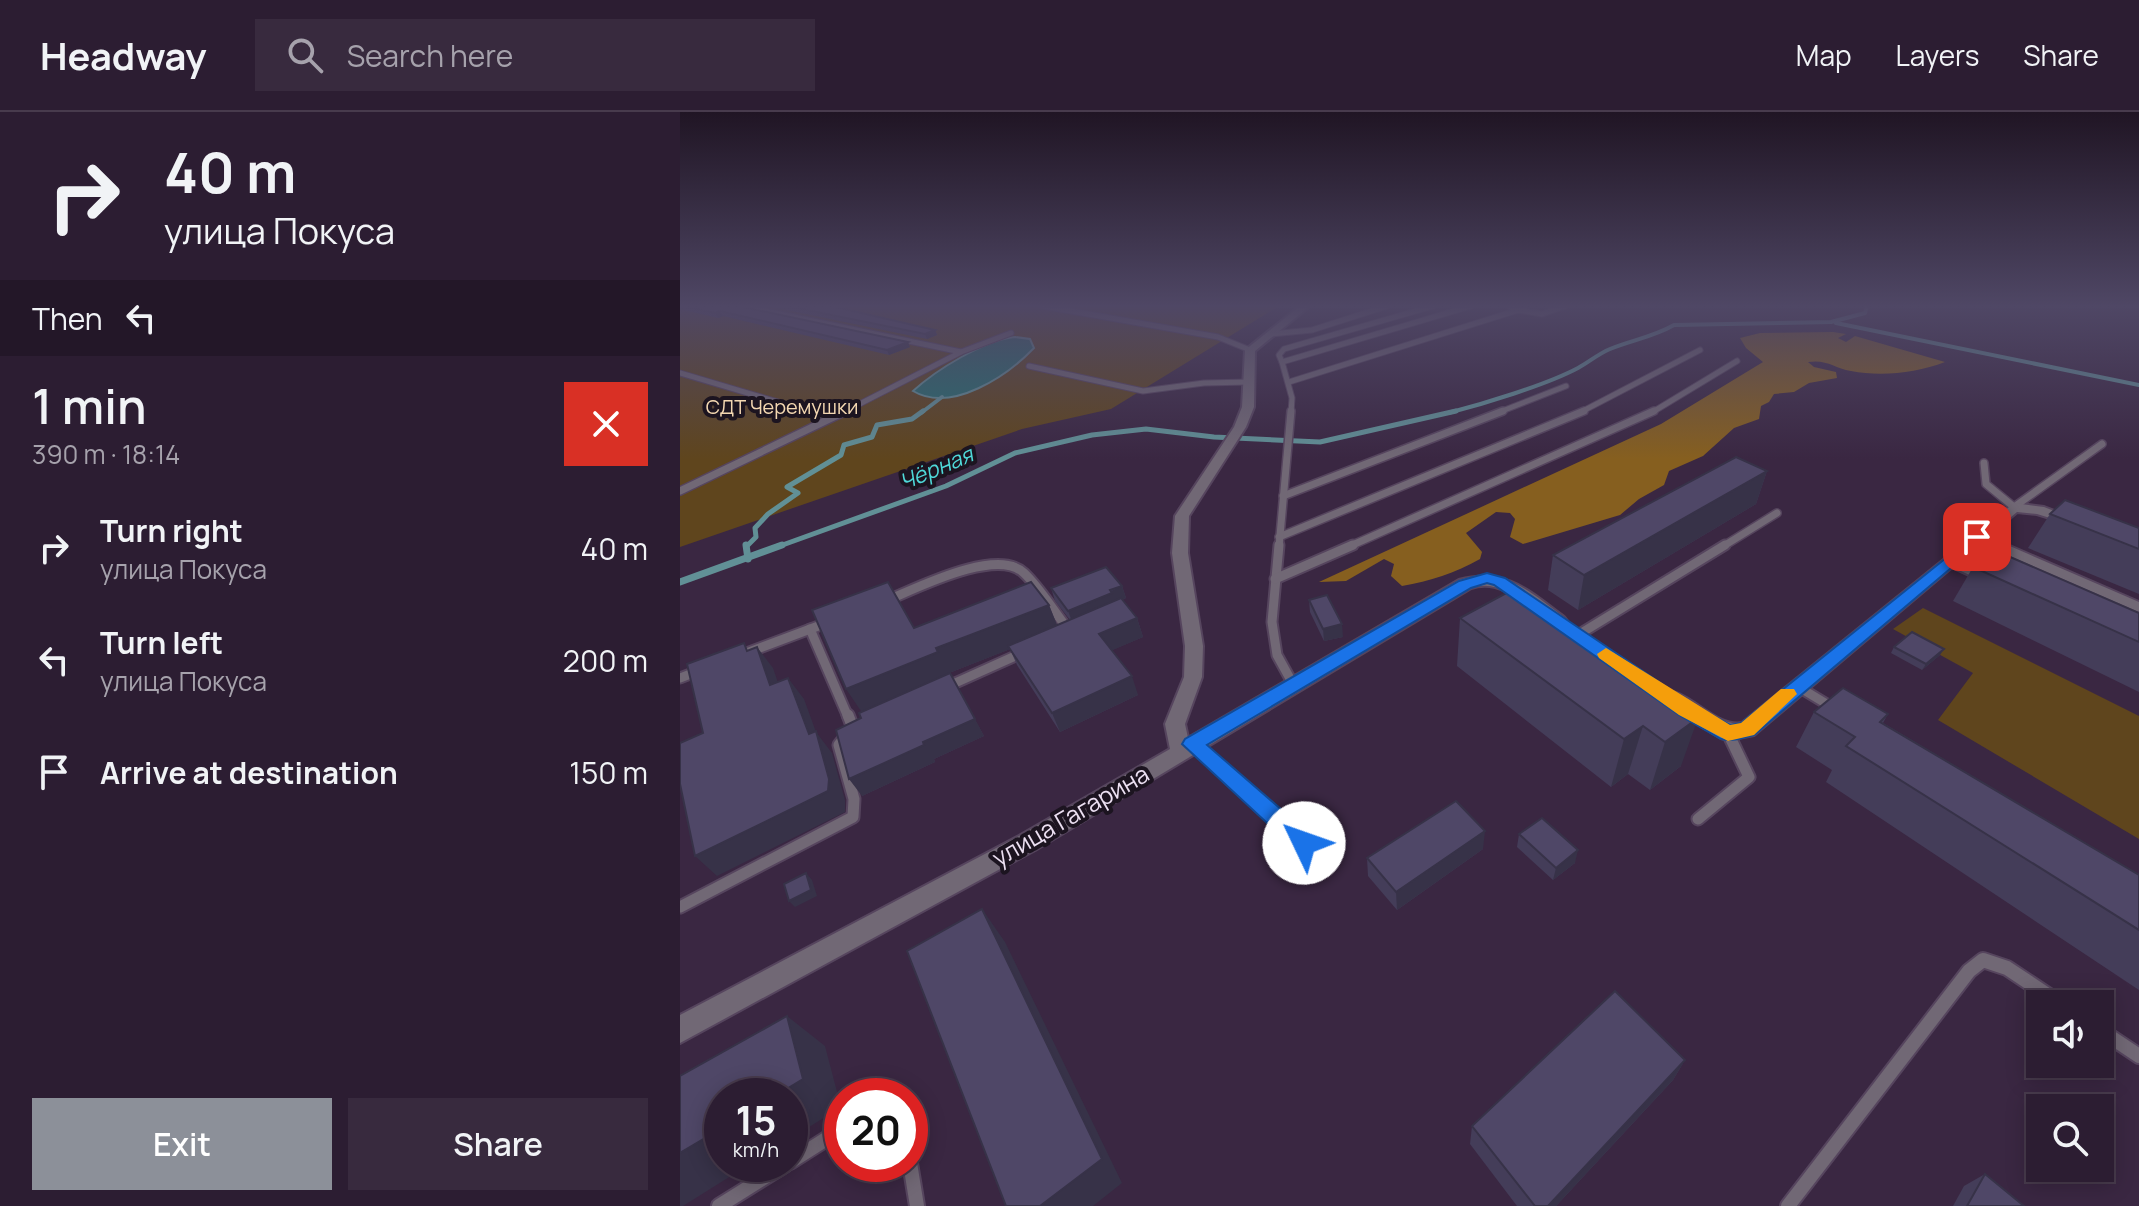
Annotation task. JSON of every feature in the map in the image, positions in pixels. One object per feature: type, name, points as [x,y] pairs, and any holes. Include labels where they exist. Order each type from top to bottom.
[{"type":"street","points":[[1186,748],[1175,724],[1193,677],[1194,646],[1180,553],[1182,516],[1240,427],[1248,407],[1250,357]]},
{"type":"street","points":[[1650,685],[1728,733],[1747,730],[2014,507],[2058,515],[2085,525]]},
{"type":"street","name":"улица Гагарина","points":[[680,1030],[1027,843],[1293,684],[1475,580],[1500,581],[1584,639]]},
{"type":"lane","points":[[680,491],[951,357]]},
{"type":"lane","points":[[1280,357],[1292,398],[1272,622],[1277,655],[1293,684]]},
{"type":"lane","points":[[1282,362],[1299,357]]},
{"type":"lane","points":[[1289,382],[1368,357]]},
{"type":"lane","points":[[1279,537],[1605,402],[1687,357]]},
{"type":"lane","points":[[1275,579],[1640,419],[1737,361]]},
{"type":"lane","points":[[1029,366],[1143,391],[1204,383],[1249,382]]},
{"type":"lane","points":[[680,373],[830,417]]},
{"type":"lane","points":[[1283,496],[1566,386]]},
{"type":"lane","points":[[1984,463],[1981,474],[1984,485],[2014,507],[2102,444]]},
{"type":"lane","points":[[1584,639],[1777,513]]},
{"type":"lane","points":[[1977,537],[2139,607]]},
{"type":"lane","points":[[1950,561],[1990,580]]},
{"type":"lane","points":[[880,603],[978,566],[1014,565],[1022,570],[1070,632]]},
{"type":"lane","points":[[738,656],[838,619]]},
{"type":"lane","points":[[1056,638],[1084,627]]},
{"type":"lane","points":[[810,629],[853,728]]},
{"type":"lane","points":[[940,690],[1027,651]]},
{"type":"lane","points":[[680,678],[709,667]]},
{"type":"lane","points":[[1797,686],[1849,718]]},
{"type":"lane","points":[[680,907],[853,817],[857,805],[840,763],[839,745],[853,728],[867,722]]},
{"type":"lane","points":[[1698,819],[1749,777],[1728,733]]},
{"type":"lane","points":[[1186,748],[1304,843]]},
{"type":"lane","points":[[1788,1206],[1969,971],[1983,960],[2007,968],[2040,990]]},
{"type":"lane","points":[[2114,1039],[2139,1056]]},
{"type":"lane","points":[[719,1206],[758,1182]]},
{"type":"lane","points":[[913,1182],[917,1206]]},
{"type":"green space","name":"СДТ Черемушки","points":[[680,357],[1196,357],[1111,409],[1022,429],[680,547]]},
{"type":"green space","points":[[1923,608],[2139,716],[2139,839],[1938,720],[1973,673],[1893,629]]},
{"type":"shaded area","points":[[961,357],[1025,357],[995,380],[962,395],[928,397],[913,391]]},
{"type":"shaded area","points":[[1757,357],[1928,357],[1945,362],[1886,374],[1862,373],[1830,364],[1808,362],[1814,367],[1836,372],[1837,378],[1809,383],[1794,392],[1774,394],[1769,402],[1761,406],[1759,419],[1734,428],[1703,456],[1669,471],[1664,485],[1639,499],[1620,515],[1523,544],[1510,537],[1515,519],[1510,513],[1496,512],[1466,533],[1482,552],[1480,559],[1452,572],[1402,586],[1391,576],[1394,564],[1384,559],[1346,581],[1319,582],[1661,424],[1763,362]]},
{"type":"building","points":[[1736,457],[1767,471],[1584,575],[1553,555]]},
{"type":"building","points":[[2065,500],[2139,528],[2139,549],[2050,514]]},
{"type":"building","points":[[1994,550],[2139,613],[2139,642],[1973,567]]},
{"type":"building","points":[[1106,567],[1122,586],[1068,611],[1051,588]]},
{"type":"building","points":[[888,582],[914,628],[1031,582],[1049,605],[936,648],[938,652],[846,689],[812,610]]},
{"type":"building","points":[[1510,591],[1602,646],[1661,686],[1657,689],[1698,718],[1665,742],[1643,726],[1624,739],[1460,618]]},
{"type":"building","points":[[1327,595],[1342,624],[1323,629],[1309,600]]},
{"type":"building","points":[[1121,598],[1137,618],[1099,634],[1132,676],[1052,713],[1008,646]]},
{"type":"building","points":[[1912,632],[1944,649],[1926,664],[1894,647]]},
{"type":"building","points":[[744,643],[747,651],[757,647],[770,685],[788,678],[809,734],[816,731],[829,779],[828,791],[695,856],[680,784],[680,743],[703,733],[687,664]]},
{"type":"building","points":[[950,673],[975,719],[849,779],[836,730],[861,718],[859,713]]},
{"type":"building","points":[[1843,688],[1888,714],[1880,722],[2139,875],[2139,930],[1846,746],[1855,737],[1814,712]]},
{"type":"building","points":[[1456,801],[1485,831],[1396,892],[1367,858]]},
{"type":"building","points":[[1542,818],[1578,850],[1556,868],[1519,834]]},
{"type":"building","points":[[806,873],[811,890],[789,901],[784,884]]},
{"type":"building","points":[[982,909],[1102,1159],[1040,1206],[1006,1206],[907,951]]},
{"type":"building","points":[[1615,991],[1685,1060],[1548,1206],[1535,1206],[1472,1126]]},
{"type":"building","points":[[787,1016],[803,1078],[704,1078],[704,1139],[680,1153],[680,1076]]},
{"type":"building","points":[[1985,1174],[2024,1206],[1967,1206]]},
{"type":"waterway","points":[[1451,412],[1549,381],[1595,357]]},
{"type":"waterway","points":[[2002,357],[2139,385]]},
{"type":"waterway","points":[[921,413],[942,397]]},
{"type":"waterway","points":[[746,547],[756,537],[755,528],[768,514],[798,493],[787,487],[841,455],[844,445],[872,437],[877,425],[912,419],[923,411]]},
{"type":"waterway","points":[[1451,412],[1456,411]]},
{"type":"waterway","name":"Чёрная","points":[[777,547],[946,486],[1015,453],[1092,435],[1146,429],[1214,437],[1320,442],[1451,412]]},
{"type":"waterway","name":"Чёрная","points":[[748,557],[782,545]]},
{"type":"waterway","points":[[746,547],[748,557]]},
{"type":"waterway","name":"Чёрная","points":[[680,582],[748,557]]},
{"type":"slow traffic","points":[[1606,654],[1686,710],[1728,733],[1747,730],[1788,694]]},
{"type":"route","points":[[1304,843],[1192,744],[1465,584],[1487,578],[1500,581],[1686,710],[1728,733],[1747,730],[1977,537]]}]
